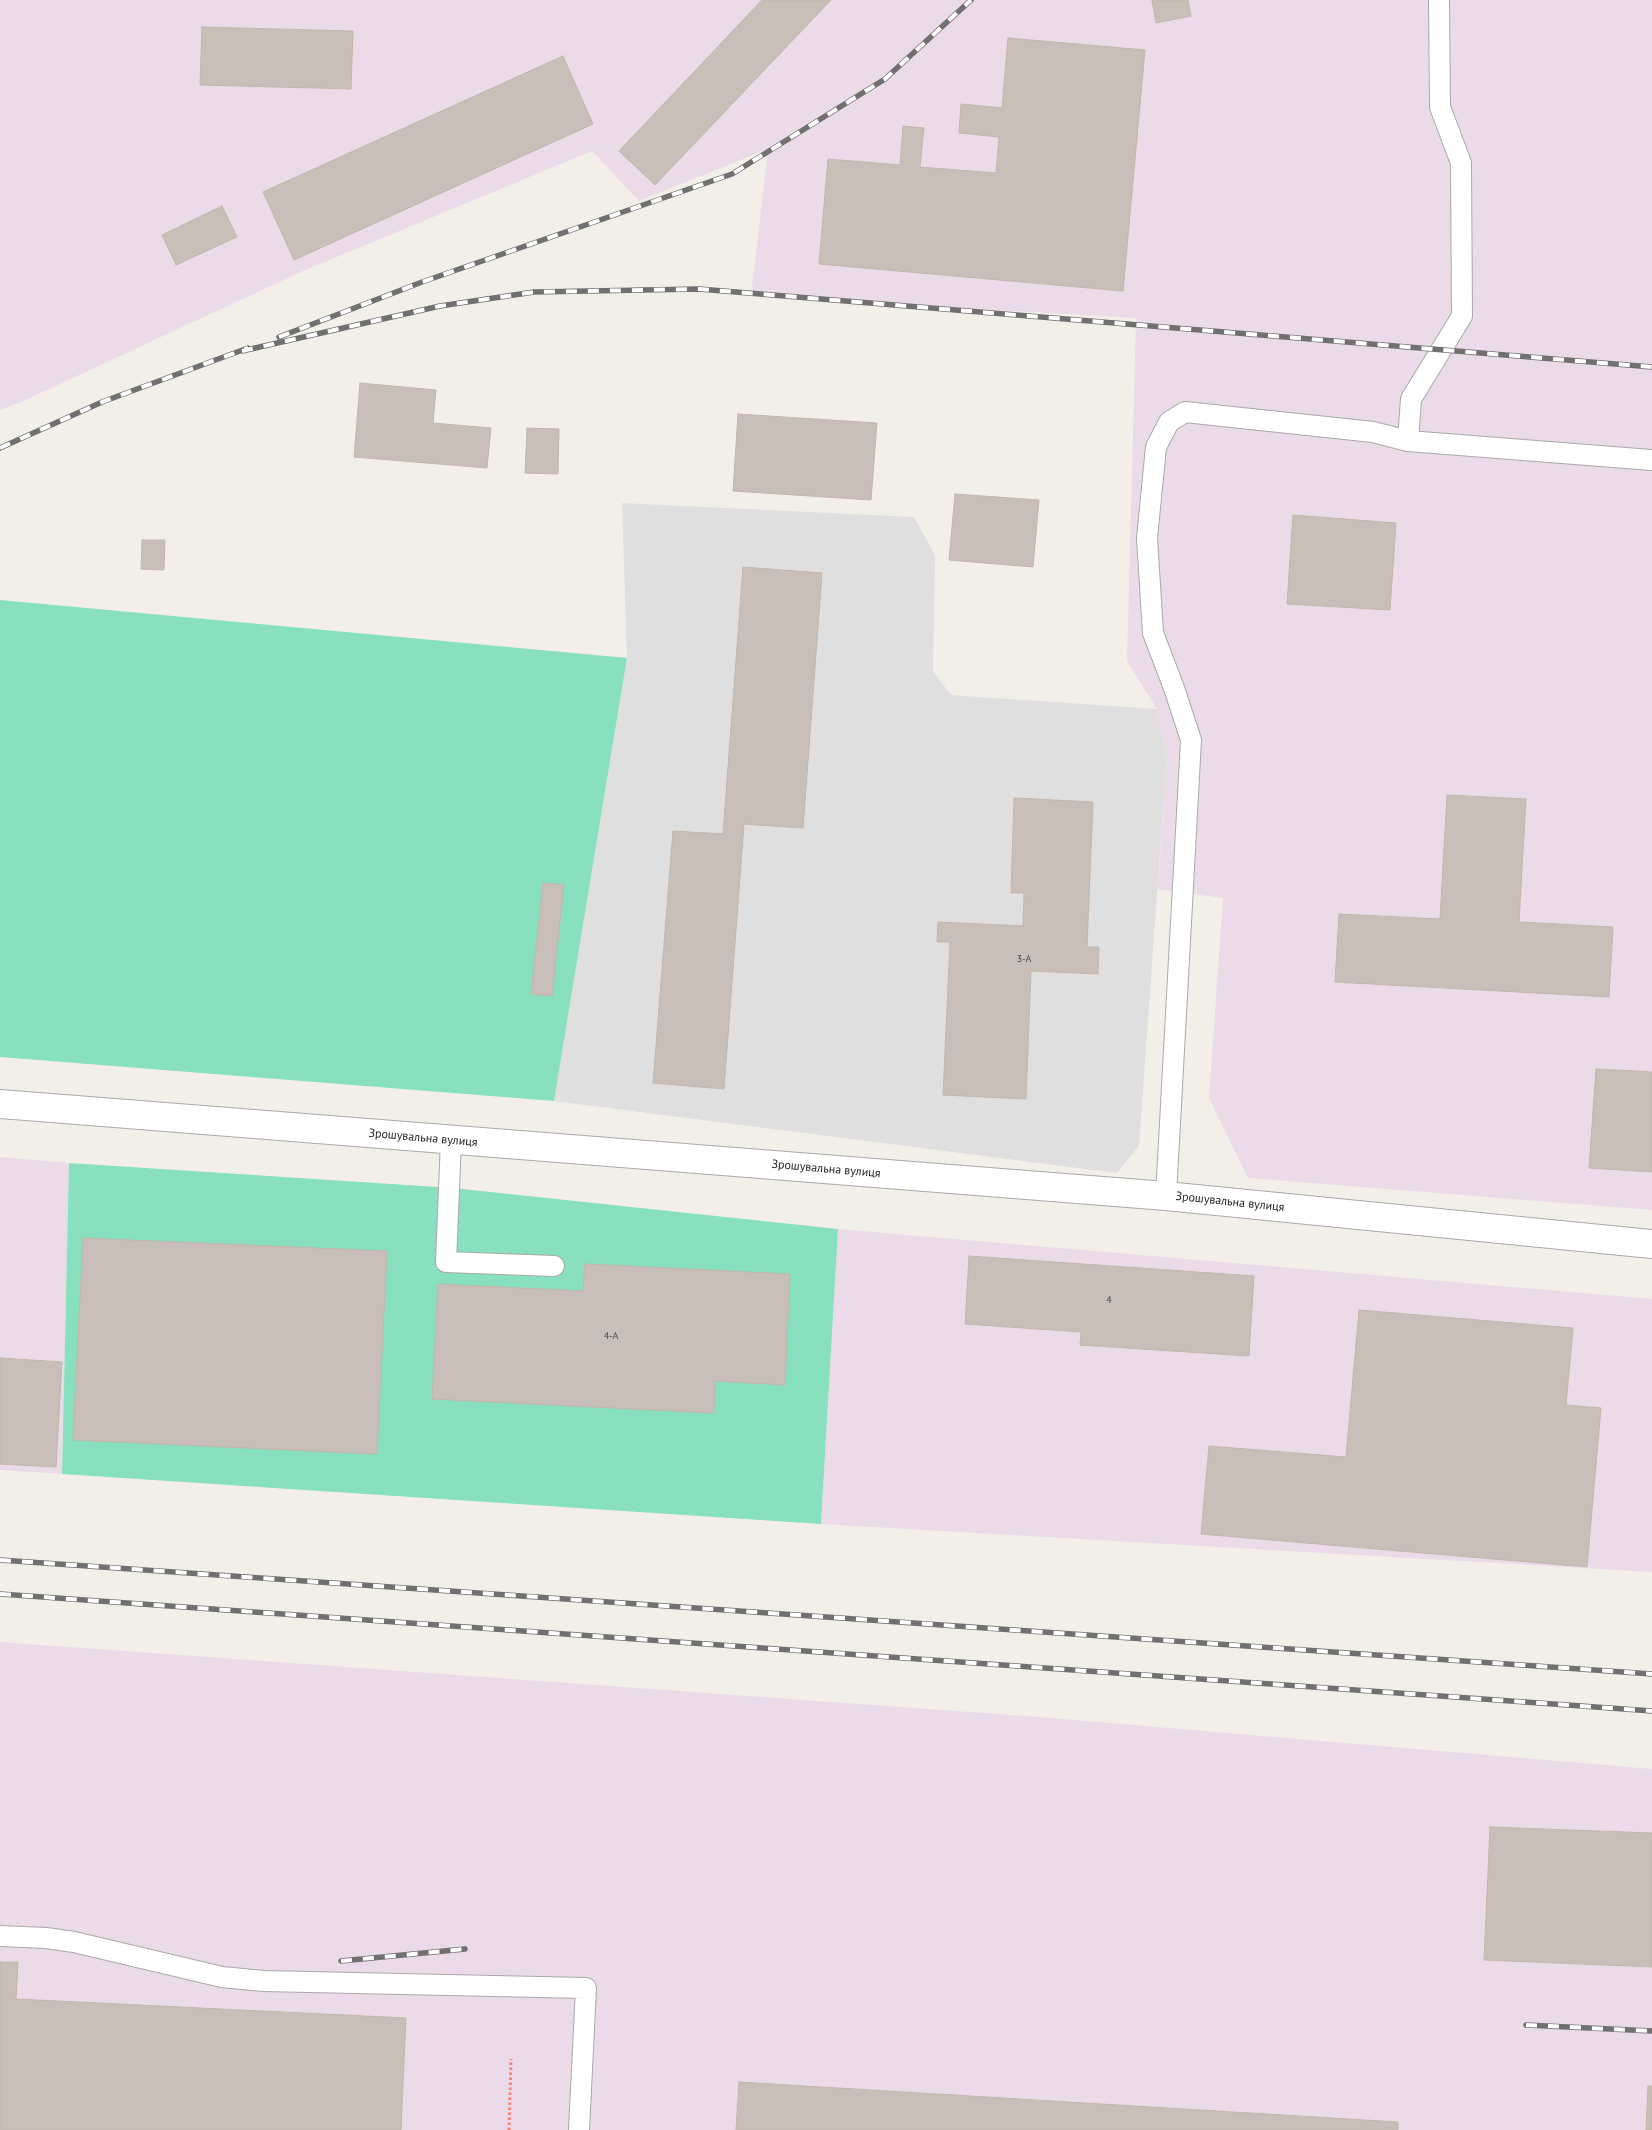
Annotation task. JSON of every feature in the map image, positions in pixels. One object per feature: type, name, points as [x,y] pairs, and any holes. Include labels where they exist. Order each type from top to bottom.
[{"type":"street","name":"Зрошувальна вулиця","points":[[0,1104],[1166,1196],[1652,1244]]},
{"type":"lane","points":[[1408,441],[1411,399],[1462,316],[1462,163],[1440,107],[1439,0]]},
{"type":"lane","points":[[1166,1196],[1191,740],[1153,633],[1147,538],[1156,447],[1169,422],[1186,412],[1373,432],[1408,441],[1652,460]]},
{"type":"lane","points":[[451,1140],[446,1262],[554,1266]]},
{"type":"lane","points":[[0,1936],[46,1938],[74,1942],[222,1976],[263,1981],[586,1988],[580,2130]]},
{"type":"path","points":[[509,2130],[511,2059]]},
{"type":"shaded area","points":[[0,0],[1652,0],[1652,1210],[1248,1178],[1209,1098],[1223,898],[1158,889],[1167,755],[1157,709],[1127,661],[1136,318],[751,296],[768,149],[639,201],[592,151],[303,271],[0,410]]},
{"type":"shaded area","points":[[622,503],[914,517],[935,555],[933,671],[951,695],[1157,709],[1167,755],[1139,1146],[1117,1173],[554,1101],[627,658]]},
{"type":"shaded area","points":[[0,1157],[69,1163],[62,1474],[0,1470]]},
{"type":"shaded area","points":[[838,1229],[1652,1299],[1652,1572],[821,1524]]},
{"type":"shaded area","points":[[0,1642],[1039,1717],[1652,1769],[1652,2130],[0,2130]]},
{"type":"green space","points":[[0,600],[627,658],[554,1101],[0,1057]]},
{"type":"green space","points":[[69,1163],[453,1188],[838,1229],[821,1524],[62,1474]]},
{"type":"building","points":[[762,0],[831,0],[655,185],[619,151]]},
{"type":"building","points":[[1152,0],[1188,0],[1191,16],[1156,23]]},
{"type":"building","points":[[202,27],[353,31],[351,89],[200,85]]},
{"type":"building","points":[[1008,38],[1145,50],[1123,291],[819,264],[828,159],[900,165],[903,126],[924,128],[920,167],[996,173],[999,137],[959,133],[961,104],[1002,108]]},
{"type":"building","points":[[563,56],[593,124],[294,260],[263,192]]},
{"type":"building","points":[[222,206],[237,237],[176,265],[162,235]]},
{"type":"building","points":[[360,383],[436,390],[433,423],[491,428],[487,468],[354,457]]},
{"type":"building","points":[[738,414],[877,423],[871,500],[733,491]]},
{"type":"building","points":[[527,428],[559,429],[558,474],[525,473]]},
{"type":"building","points":[[955,494],[1039,500],[1033,567],[949,560]]},
{"type":"building","points":[[1293,515],[1396,523],[1390,610],[1287,604]]},
{"type":"building","points":[[142,540],[165,540],[164,570],[141,569]]},
{"type":"building","points":[[743,567],[822,573],[803,828],[744,824],[724,1089],[653,1083],[673,831],[723,834]]},
{"type":"building","points":[[1447,795],[1526,799],[1519,922],[1613,927],[1609,997],[1335,982],[1339,914],[1440,919]]},
{"type":"building","points":[[1014,798],[1093,802],[1087,947],[1099,947],[1098,974],[1031,971],[1026,1099],[943,1095],[950,942],[937,942],[938,922],[1023,926],[1024,893],[1011,893]]},
{"type":"building","points":[[543,883],[564,885],[552,996],[531,994]]},
{"type":"building","points":[[1596,1069],[1652,1072],[1652,1172],[1589,1168]]},
{"type":"building","points":[[83,1238],[387,1251],[377,1454],[73,1440]]},
{"type":"building","points":[[969,1256],[1254,1276],[1249,1356],[1080,1345],[1081,1332],[965,1324]]},
{"type":"building","points":[[585,1264],[790,1274],[785,1385],[715,1381],[714,1413],[432,1399],[438,1284],[583,1291]]},
{"type":"building","points":[[1359,1310],[1573,1328],[1566,1405],[1601,1408],[1587,1567],[1201,1534],[1209,1446],[1346,1457]]},
{"type":"building","points":[[0,1358],[62,1362],[56,1467],[0,1464]]},
{"type":"building","points":[[1490,1827],[1652,1833],[1652,1967],[1484,1960]]},
{"type":"building","points":[[0,1962],[18,1962],[16,1999],[406,2018],[401,2130],[0,2130]]},
{"type":"building","points":[[739,2082],[1398,2122],[1398,2130],[736,2130]]},
{"type":"building","points":[[1648,2086],[1652,2086],[1652,2130],[1646,2130]]},
{"type":"railway","points":[[279,337],[422,282],[732,174],[885,79],[971,0]]},
{"type":"railway","points":[[242,351],[440,306],[534,292],[699,289],[1652,367]]},
{"type":"railway","points":[[0,448],[102,402],[248,348]]},
{"type":"railway","points":[[0,1560],[1652,1674]]},
{"type":"railway","points":[[0,1594],[1652,1711]]},
{"type":"railway","points":[[341,1961],[465,1949]]},
{"type":"railway","points":[[1526,2025],[1652,2031]]}]
